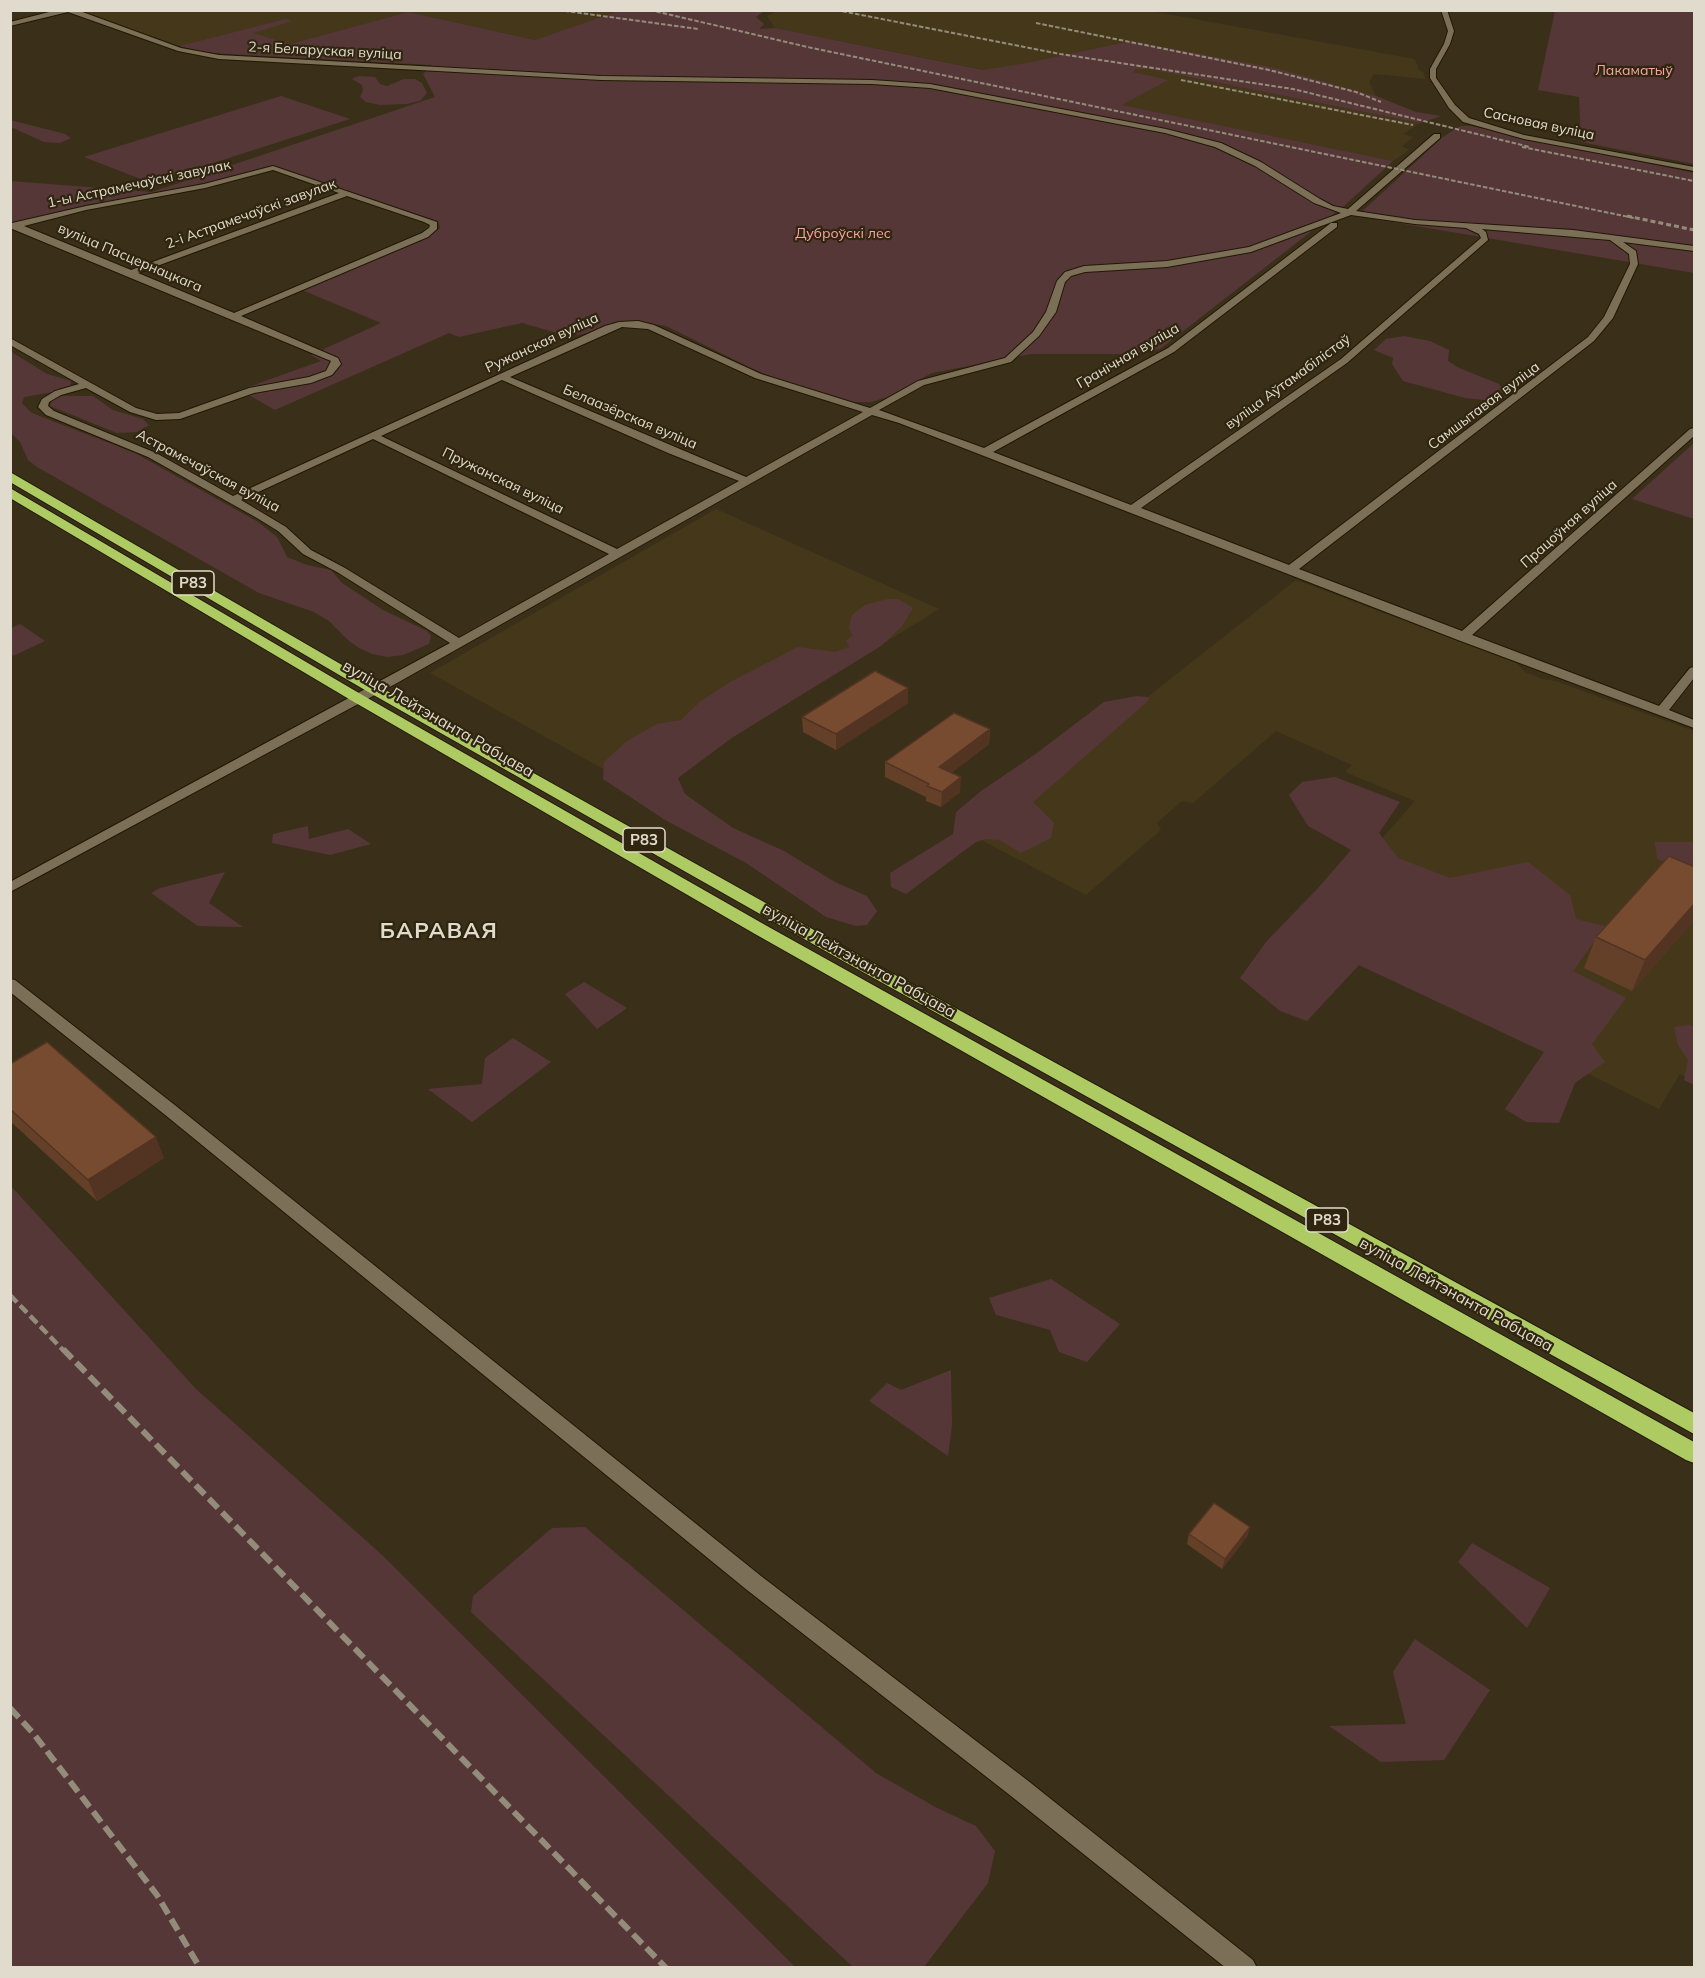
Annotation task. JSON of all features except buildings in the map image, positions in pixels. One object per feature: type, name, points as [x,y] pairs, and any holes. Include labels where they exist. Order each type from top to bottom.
[{"type":"highway","name":"вуліца Лейтэнанта Рабцава","points":[[10,476],[803,942],[1695,1453]]},
{"type":"highway","name":"вуліца Лейтэнанта Рабцава","points":[[10,492],[359,699],[803,942],[1695,1424]]},
{"type":"street","points":[[10,24],[69,10]]},
{"type":"street","name":"2-я Беларуская вуліца","points":[[69,10],[171,47],[207,56],[585,77],[872,82],[930,86],[1166,131],[1218,145],[1258,164],[1331,208],[1415,222],[1610,238],[1695,251]]},
{"type":"street","name":"Сасновая вуліца","points":[[1444,10],[1451,31],[1447,44],[1433,69],[1433,78],[1452,106],[1466,120],[1477,125],[1524,136],[1695,169]]},
{"type":"street","points":[[10,888],[359,699],[921,383],[1008,360],[1036,334],[1051,312],[1061,281],[1068,274],[1084,269],[1167,264],[1251,249],[1350,212],[1437,136]]},
{"type":"street","points":[[1585,140],[1687,161]]},
{"type":"street","name":"1-ы Астрамечаўскі завулак","points":[[13,226],[86,208],[205,186],[273,168],[347,193]]},
{"type":"street","points":[[234,316],[425,234],[434,227],[427,220],[347,193]]},
{"type":"street","name":"2-і Астрамечаўскі завулак","points":[[131,273],[347,193]]},
{"type":"street","name":"Гранічная вуліца","points":[[983,453],[1171,350],[1334,225]]},
{"type":"street","name":"вуліца Аўтамабілістаў","points":[[1131,510],[1344,361],[1485,238],[1485,234],[1460,225]]},
{"type":"street","name":"вуліца Пасцернацкага","points":[[13,226],[330,356],[336,364],[334,369],[321,377],[252,390],[199,410]]},
{"type":"street","name":"Самшытавая вуліца","points":[[1290,570],[1592,339],[1608,318],[1634,264],[1633,253],[1610,238]]},
{"type":"street","name":"Ружанская вуліца","points":[[233,501],[608,328],[622,324],[638,324],[651,327],[758,376],[872,411],[1695,724]]},
{"type":"street","name":"Астрамечаўская вуліца","points":[[10,341],[133,410],[147,415],[172,417],[199,410]]},
{"type":"street","name":"Белаазёрская вуліца","points":[[502,377],[747,481]]},
{"type":"street","name":"Астрамечаўская вуліца","points":[[88,384],[58,393],[45,401],[43,407],[50,413],[152,455],[233,501],[282,529],[307,552],[341,570],[458,643]]},
{"type":"street","name":"Працоўная вуліца","points":[[1462,637],[1695,432]]},
{"type":"street","name":"Пружанская вуліца","points":[[374,436],[618,554]]},
{"type":"street","points":[[1661,712],[1695,671]]},
{"type":"street","points":[[10,984],[170,1110],[754,1583],[1027,1794],[1245,1968]]},
{"type":"shaded area","points":[[779,10],[1150,11],[1415,59],[1419,71],[1423,72],[1426,79],[1374,74],[1369,82],[1376,96],[1276,68],[1131,41],[989,71],[775,28],[767,16]]},
{"type":"shaded area","points":[[80,11],[618,11],[535,40],[408,12],[290,44],[252,33],[285,19],[179,46]]},
{"type":"shaded area","points":[[1136,69],[1149,69],[1420,123],[1403,134],[1413,137],[1402,146],[1409,150],[1393,161],[1121,105],[1167,80],[1132,72]]},
{"type":"shaded area","points":[[716,509],[939,609],[645,792],[430,673]]},
{"type":"shaded area","points":[[1296,580],[1515,662],[1525,672],[1542,679],[1555,681],[1694,731],[1694,1081],[1680,1074],[1659,1109],[1301,931],[1415,801],[1345,772],[1352,765],[1276,731],[1193,803],[1182,801],[1157,823],[1161,830],[1086,895],[983,841],[1155,691]]},
{"type":"green space","name":"Дуброўскі лес","points":[[618,11],[764,11],[756,17],[764,24],[759,29],[775,28],[983,70],[1131,41],[1276,68],[1376,96],[1416,112],[1441,116],[1420,123],[1149,69],[1136,69],[1133,72],[1168,80],[1122,105],[1393,161],[1344,206],[1160,349],[1131,354],[1031,354],[932,373],[887,397],[871,402],[851,402],[788,384],[666,326],[638,321],[621,322],[588,333],[568,336],[522,323],[459,337],[449,333],[275,410],[240,390],[321,361],[311,355],[381,323],[302,290],[432,234],[440,228],[438,221],[273,167],[179,189],[87,205],[11,224],[10,181],[152,192],[435,97],[423,74],[432,65],[229,54],[203,52],[179,46],[285,19],[292,21],[253,33],[290,44],[408,12],[535,40]]},
{"type":"green space","name":"Лакаматыў","points":[[1555,11],[1694,11],[1694,164],[1581,142],[1579,97],[1538,90]]},
{"type":"green space","points":[[359,76],[375,77],[380,84],[387,86],[404,79],[415,79],[422,83],[427,93],[420,101],[406,104],[380,105],[366,102],[360,97],[363,90],[362,85],[352,79]]},
{"type":"green space","points":[[281,96],[350,119],[151,183],[84,157]]},
{"type":"green space","points":[[10,120],[65,134],[71,138],[60,143],[44,142],[11,127]]},
{"type":"green space","points":[[1460,126],[1471,126],[1694,173],[1694,273],[1357,216],[1443,137]]},
{"type":"green space","points":[[1404,336],[1430,341],[1449,350],[1448,361],[1459,368],[1499,384],[1504,391],[1494,401],[1465,398],[1403,381],[1392,364],[1393,358],[1374,350],[1386,339]]},
{"type":"green space","points":[[10,351],[47,374],[71,381],[70,386],[59,391],[24,397],[22,403],[32,413],[135,453],[258,522],[277,537],[287,557],[307,565],[331,570],[342,583],[383,610],[427,631],[431,636],[429,644],[403,655],[387,657],[372,654],[349,641],[329,621],[314,612],[259,593],[37,467],[28,460],[20,442],[11,433]]},
{"type":"green space","points":[[63,396],[93,396],[113,410],[143,419],[149,425],[137,432],[117,433],[50,406],[52,400]]},
{"type":"green space","points":[[1694,443],[1694,519],[1632,499]]},
{"type":"green space","points":[[898,599],[913,608],[902,626],[881,646],[733,737],[678,778],[685,794],[733,828],[784,851],[835,882],[867,896],[877,911],[867,925],[856,926],[826,917],[746,863],[665,820],[603,779],[604,762],[627,741],[657,724],[681,720],[701,701],[732,681],[798,647],[835,652],[850,647],[846,641],[852,636],[849,627],[852,615],[865,605]]},
{"type":"green space","points":[[20,624],[45,641],[13,656],[11,628]]},
{"type":"green space","points":[[1137,696],[1148,697],[1149,700],[1033,802],[1054,823],[1051,838],[1021,853],[1000,840],[986,839],[976,842],[906,894],[891,887],[890,873],[953,834],[956,812],[981,791],[1037,753],[1104,702]]},
{"type":"green space","points":[[1335,777],[1400,802],[1379,833],[1398,858],[1450,878],[1528,862],[1570,895],[1576,919],[1605,926],[1573,971],[1626,998],[1592,1044],[1605,1062],[1575,1083],[1559,1123],[1526,1122],[1505,1109],[1544,1052],[1359,965],[1307,1021],[1280,1011],[1240,978],[1266,942],[1351,850],[1308,826],[1289,795],[1302,782]]},
{"type":"green space","points":[[308,826],[309,839],[348,829],[371,844],[330,855],[272,843],[273,834]]},
{"type":"green space","points":[[1655,842],[1694,842],[1694,871],[1657,859]]},
{"type":"green space","points":[[225,872],[209,903],[243,927],[198,926],[151,893],[160,888]]},
{"type":"green space","points":[[584,982],[627,1008],[597,1029],[565,994]]},
{"type":"green space","points":[[1690,1025],[1694,1027],[1694,1085],[1684,1080],[1688,1060],[1678,1045],[1674,1027]]},
{"type":"green space","points":[[513,1038],[551,1062],[472,1122],[428,1089],[482,1084],[485,1058]]},
{"type":"green space","points":[[11,1186],[196,1389],[381,1554],[795,1967],[11,1967]]},
{"type":"green space","points":[[1051,1279],[1120,1324],[1087,1362],[1059,1352],[1050,1330],[996,1315],[989,1298]]},
{"type":"green space","points":[[951,1370],[952,1425],[948,1456],[869,1401],[887,1383],[901,1390]]},
{"type":"green space","points":[[585,1527],[876,1773],[937,1808],[976,1826],[995,1851],[988,1883],[924,1967],[853,1967],[471,1612],[473,1596],[552,1528]]},
{"type":"green space","points":[[1472,1543],[1550,1588],[1527,1628],[1458,1562]]},
{"type":"green space","points":[[1415,1639],[1490,1690],[1444,1760],[1381,1762],[1329,1726],[1406,1724],[1393,1672]]},
{"type":"railway","points":[[558,10],[698,29]]},
{"type":"railway","points":[[650,10],[812,48],[1634,218]]},
{"type":"railway","points":[[836,10],[1060,54],[1293,89],[1530,147]]},
{"type":"railway","points":[[1036,23],[1269,70],[1356,92],[1381,102]]},
{"type":"railway","points":[[1181,80],[1413,125]]},
{"type":"railway","points":[[1522,147],[1694,181]]},
{"type":"railway","points":[[1627,216],[1694,230]]},
{"type":"railway","points":[[10,1295],[64,1351]]},
{"type":"railway","points":[[63,1349],[666,1968]]},
{"type":"railway","points":[[10,1708],[33,1733],[157,1895],[200,1968]]},
{"type":"district","name":"БАРАВАЯ","points":[[439,931]]}]
